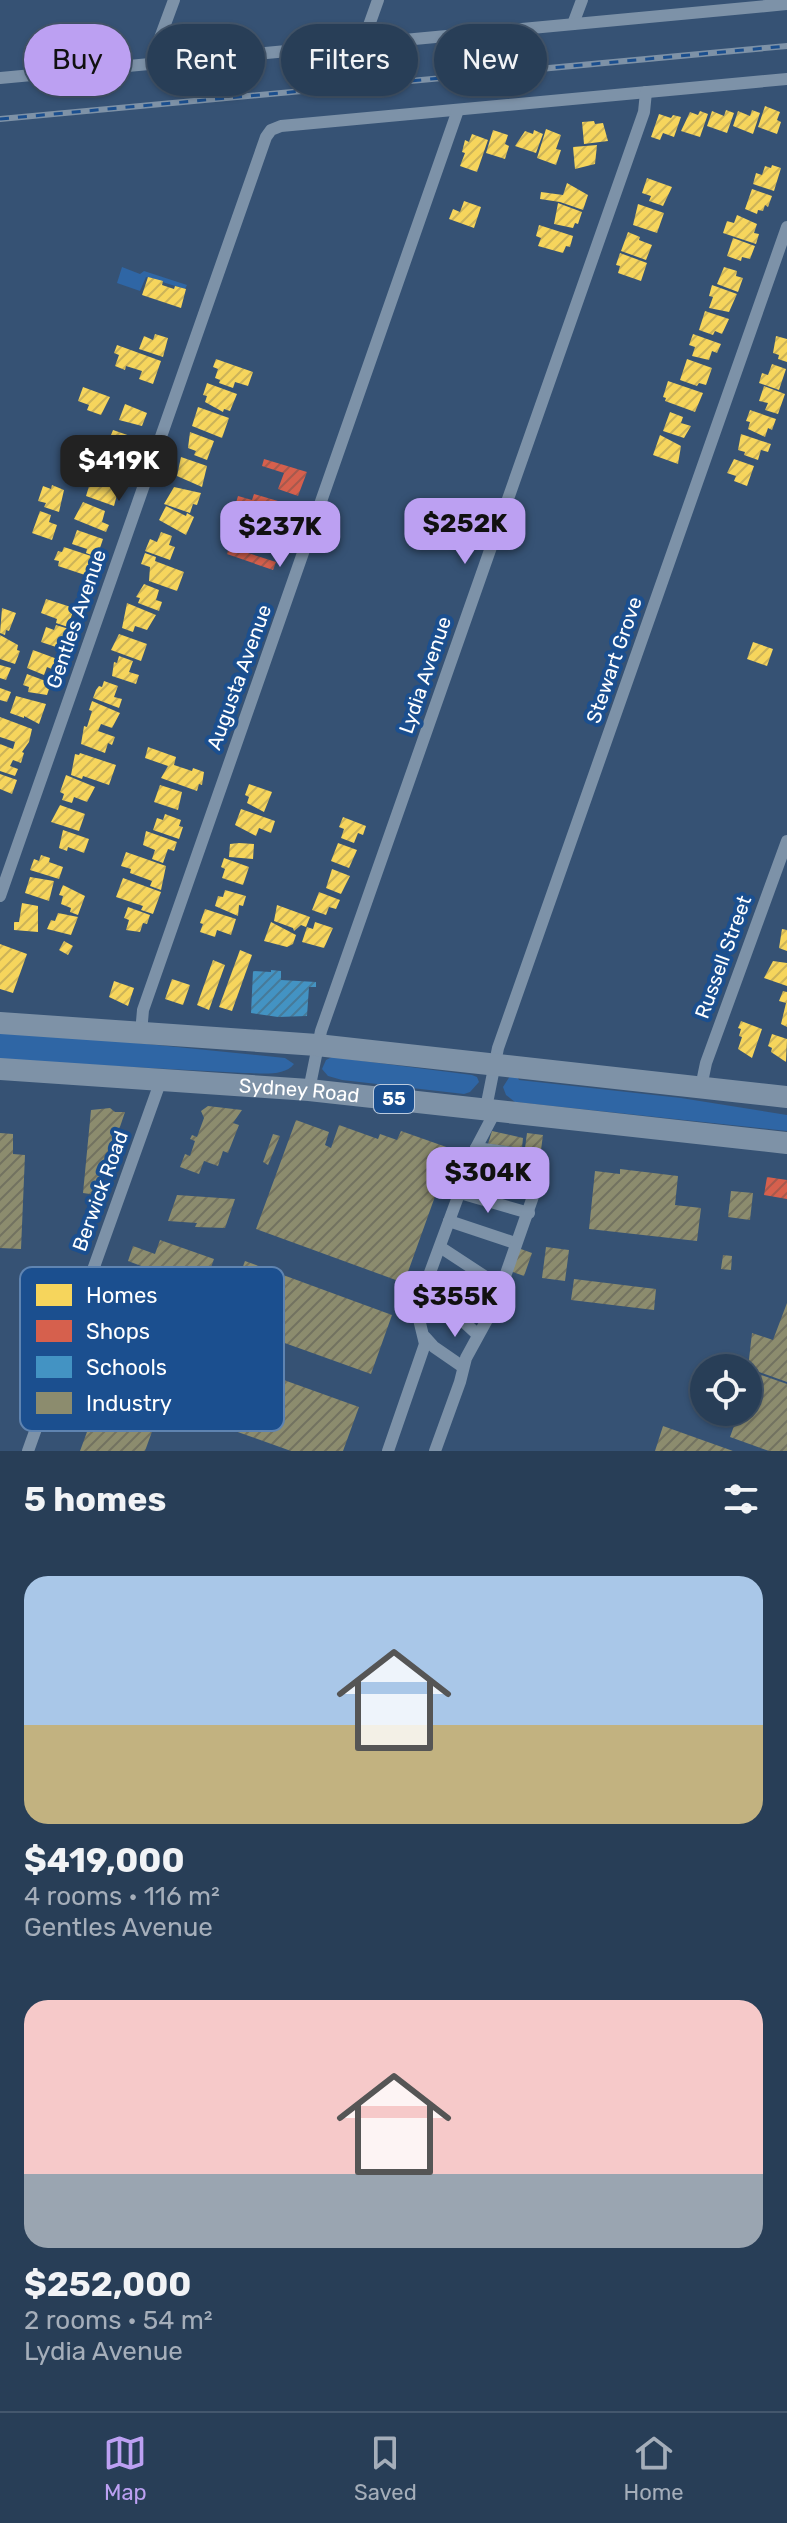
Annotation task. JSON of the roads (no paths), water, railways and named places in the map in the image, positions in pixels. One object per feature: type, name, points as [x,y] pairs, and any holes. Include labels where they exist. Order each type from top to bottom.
[{"type":"highway","name":"55","points":[[0,1023],[317,1045],[787,1097]]},
{"type":"highway","name":"Sydney Road","points":[[0,1069],[309,1090],[787,1143]]},
{"type":"street","points":[[165,24],[174,0]]},
{"type":"street","points":[[369,24],[378,0]]},
{"type":"street","points":[[573,24],[582,0]]},
{"type":"street","points":[[418,39],[785,3]]},
{"type":"street","points":[[0,78],[147,65]]},
{"type":"street","points":[[458,110],[787,79]]},
{"type":"street","name":"Lydia Avenue","points":[[309,1090],[317,1045],[644,112],[646,92]]},
{"type":"street","name":"Gentles Avenue","points":[[0,896],[266,137],[271,130],[281,126],[458,110]]},
{"type":"street","name":"Augusta Avenue","points":[[141,1033],[143,1010],[458,110]]},
{"type":"street","name":"Stewart Grove","points":[[388,1451],[421,1360],[425,1337],[418,1309],[491,1109],[493,1063],[787,227]]},
{"type":"street","name":"Russell Street","points":[[701,1087],[706,1063],[777,885],[787,841]]},
{"type":"street","name":"Berwick Road","points":[[94,1267],[161,1080]]},
{"type":"street","points":[[435,1451],[463,1367],[491,1314],[544,1164],[541,1158],[476,1148]]},
{"type":"street","points":[[469,1167],[540,1180]]},
{"type":"street","points":[[460,1193],[529,1213]]},
{"type":"street","points":[[449,1221],[515,1243]]},
{"type":"street","points":[[440,1247],[501,1287]]},
{"type":"street","points":[[425,1286],[478,1335]]},
{"type":"street","points":[[425,1337],[463,1367]]},
{"type":"street","name":"Berwick Road","points":[[28,1451],[35,1431]]},
{"type":"railway","points":[[0,119],[787,46]]}]
